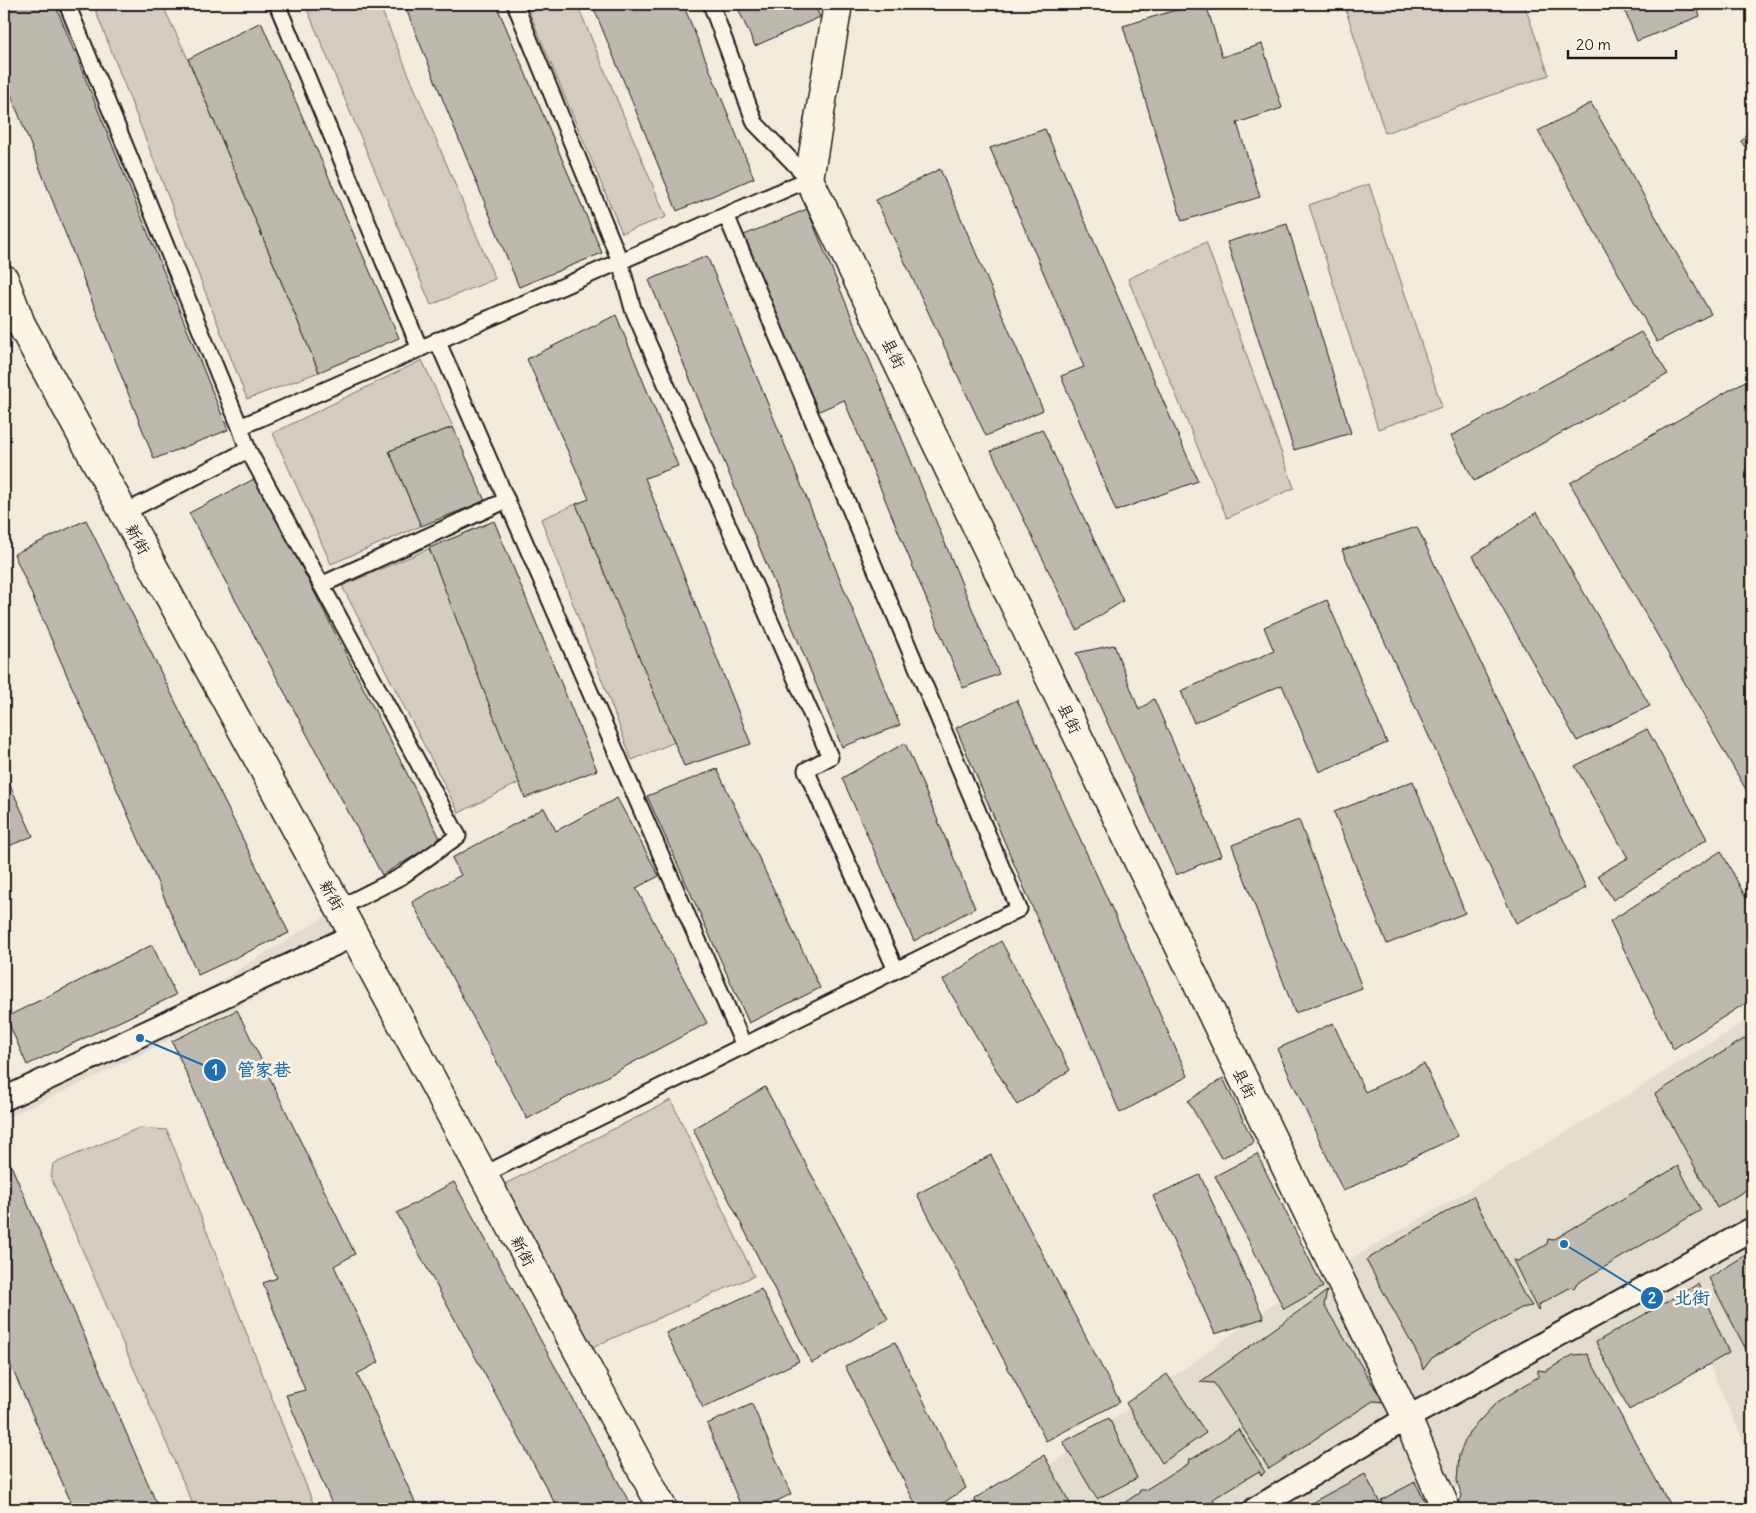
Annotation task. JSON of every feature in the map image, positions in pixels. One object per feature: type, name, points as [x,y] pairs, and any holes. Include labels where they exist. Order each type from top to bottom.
[{"type":"street","points":[[809,179],[838,4]]},
{"type":"street","name":"县街","points":[[809,179],[1407,1418],[1446,1509]]},
{"type":"street","name":"新街","points":[[4,279],[21,324],[354,935],[662,1509]]},
{"type":"street","points":[[4,1099],[354,935]]},
{"type":"street","points":[[1255,1509],[1407,1418],[1752,1229]]},
{"type":"lane","points":[[67,4],[248,450],[458,836],[402,876],[339,908]]},
{"type":"lane","points":[[277,4],[420,349]]},
{"type":"lane","points":[[515,4],[620,261],[633,309],[830,757],[806,770],[896,970]]},
{"type":"lane","points":[[240,427],[809,179],[755,123],[711,4]]},
{"type":"lane","points":[[483,1175],[1019,909],[726,215]]},
{"type":"lane","points":[[438,340],[744,1046]]},
{"type":"lane","points":[[124,513],[248,450]]},
{"type":"lane","points":[[321,585],[507,500]]},
{"type":"shaded area","points":[[93,4],[162,4],[188,59],[319,372],[247,399]]},
{"type":"shaded area","points":[[305,4],[379,4],[495,279],[431,305]]},
{"type":"shaded area","points":[[526,4],[577,4],[666,217],[622,233]]},
{"type":"shaded area","points":[[1344,4],[1524,4],[1549,75],[1385,133]]},
{"type":"shaded area","points":[[1369,184],[1442,407],[1378,429],[1309,205]]},
{"type":"shaded area","points":[[1206,242],[1294,488],[1227,518],[1128,279]]},
{"type":"shaded area","points":[[422,360],[453,427],[389,451],[421,526],[331,564],[273,433]]},
{"type":"shaded area","points":[[576,504],[675,742],[632,760],[541,519]]},
{"type":"shaded area","points":[[449,540],[550,767],[459,813],[342,586]]},
{"type":"shaded area","points":[[339,908],[360,946],[95,1077],[4,1119],[4,1086],[189,1000]]},
{"type":"shaded area","points":[[1752,1017],[1752,1461],[1700,1344],[1420,1509],[990,1509],[1275,1303],[1476,1186]]},
{"type":"shaded area","points":[[671,1100],[754,1276],[579,1353],[491,1191]]},
{"type":"shaded area","points":[[139,1128],[167,1130],[313,1503],[300,1509],[195,1509],[51,1178],[53,1164]]},
{"type":"shaded area","points":[[4,1485],[14,1509],[4,1509]]},
{"type":"building","points":[[4,4],[55,4],[228,430],[154,459],[4,77]]},
{"type":"building","points":[[404,4],[496,4],[602,253],[519,287]]},
{"type":"building","points":[[592,4],[683,4],[754,178],[677,211]]},
{"type":"building","points":[[736,4],[814,4],[820,17],[755,46]]},
{"type":"building","points":[[1145,4],[1159,4],[1146,8]]},
{"type":"building","points":[[1196,4],[1206,4],[1222,57],[1262,44],[1282,108],[1237,123],[1260,197],[1182,221],[1123,26]]},
{"type":"building","points":[[1622,4],[1695,4],[1700,16],[1637,41]]},
{"type":"building","points":[[261,22],[399,338],[319,372],[188,59]]},
{"type":"building","points":[[1591,103],[1711,314],[1657,342],[1538,131]]},
{"type":"building","points":[[1045,129],[1198,481],[1116,511],[1061,376],[1084,367],[990,148]]},
{"type":"building","points":[[1752,133],[1752,158],[1741,141]]},
{"type":"building","points":[[940,169],[1043,410],[986,436],[876,200]]},
{"type":"building","points":[[807,209],[999,674],[963,688],[844,400],[817,412],[744,235]]},
{"type":"building","points":[[1287,224],[1351,433],[1294,450],[1227,242]]},
{"type":"building","points":[[707,256],[900,725],[842,747],[649,280]]},
{"type":"building","points":[[616,315],[678,466],[645,478],[751,744],[684,766],[576,504],[589,499],[527,359]]},
{"type":"building","points":[[1641,332],[1668,374],[1474,481],[1451,436]]},
{"type":"building","points":[[1752,377],[1752,800],[1570,483]]},
{"type":"building","points":[[453,427],[485,501],[421,526],[389,451]]},
{"type":"building","points":[[1042,429],[1123,601],[1077,630],[991,451]]},
{"type":"building","points":[[256,478],[441,840],[382,875],[189,513]]},
{"type":"building","points":[[1537,512],[1650,706],[1577,741],[1473,556]]},
{"type":"building","points":[[86,520],[289,933],[198,975],[14,554]]},
{"type":"building","points":[[494,521],[597,770],[525,798],[429,548]]},
{"type":"building","points":[[1417,527],[1586,888],[1516,923],[1342,550]]},
{"type":"building","points":[[1327,600],[1387,743],[1319,772],[1282,685],[1194,723],[1181,691],[1274,651],[1264,627]]},
{"type":"building","points":[[1114,645],[1139,710],[1154,699],[1222,855],[1176,875],[1076,653]]},
{"type":"building","points":[[1017,700],[1188,1076],[1120,1113],[956,728]]},
{"type":"building","points":[[1647,729],[1707,839],[1613,900],[1598,875],[1628,858],[1575,766]]},
{"type":"building","points":[[905,743],[975,908],[914,941],[842,778]]},
{"type":"building","points":[[717,769],[820,988],[749,1023],[647,796]]},
{"type":"building","points":[[4,772],[33,836],[4,848]]},
{"type":"building","points":[[1413,781],[1465,913],[1387,944],[1334,812]]},
{"type":"building","points":[[617,798],[659,876],[636,888],[707,1023],[527,1119],[412,902],[461,875],[452,858],[544,808],[556,831]]},
{"type":"building","points":[[1299,820],[1362,988],[1295,1013],[1232,845]]},
{"type":"building","points":[[1721,851],[1752,909],[1752,999],[1673,1049],[1610,921]]},
{"type":"building","points":[[1001,941],[1070,1070],[1017,1105],[943,980]]},
{"type":"building","points":[[152,945],[176,995],[27,1065],[6,1017]]},
{"type":"building","points":[[237,1010],[355,1254],[334,1266],[379,1362],[357,1374],[418,1509],[334,1509],[286,1395],[305,1390],[263,1283],[277,1278],[172,1041]]},
{"type":"building","points":[[1333,1023],[1365,1092],[1424,1064],[1458,1136],[1343,1191],[1277,1049]]},
{"type":"building","points":[[1752,1034],[1752,1186],[1717,1208],[1655,1094]]},
{"type":"building","points":[[1223,1078],[1254,1143],[1221,1158],[1188,1101]]},
{"type":"building","points":[[765,1087],[888,1319],[812,1363],[693,1129]]},
{"type":"building","points":[[4,1149],[159,1509],[74,1509],[4,1350]]},
{"type":"building","points":[[1257,1154],[1323,1287],[1284,1309],[1215,1176]]},
{"type":"building","points":[[991,1155],[1120,1402],[1046,1441],[917,1194]]},
{"type":"building","points":[[1678,1166],[1701,1210],[1576,1284],[1574,1289],[1571,1287],[1540,1304],[1538,1311],[1513,1260],[1518,1261],[1547,1244],[1548,1239],[1553,1240]]},
{"type":"building","points":[[1200,1175],[1264,1318],[1215,1334],[1153,1196]]},
{"type":"building","points":[[454,1182],[633,1509],[558,1509],[397,1213]]},
{"type":"building","points":[[1473,1196],[1523,1293],[1532,1306],[1521,1308],[1432,1358],[1423,1370],[1420,1359],[1366,1260]]},
{"type":"building","points":[[1752,1251],[1752,1361],[1709,1278]]},
{"type":"building","points":[[1698,1284],[1729,1353],[1629,1410],[1596,1342]]},
{"type":"building","points":[[761,1289],[799,1361],[703,1408],[666,1333]]},
{"type":"building","points":[[1327,1291],[1324,1305],[1376,1390],[1387,1402],[1373,1401],[1269,1469],[1214,1383],[1200,1382]]},
{"type":"building","points":[[895,1342],[966,1488],[934,1509],[918,1509],[845,1366]]},
{"type":"building","points":[[1587,1354],[1672,1509],[1465,1509],[1465,1507],[1458,1505],[1462,1496],[1457,1481],[1459,1455],[1469,1432],[1496,1403],[1538,1377],[1538,1370],[1546,1371],[1573,1355]]},
{"type":"building","points":[[1167,1374],[1206,1433],[1162,1463],[1126,1403]]},
{"type":"building","points":[[752,1404],[791,1494],[761,1509],[742,1509],[707,1424]]},
{"type":"building","points":[[1109,1418],[1137,1478],[1097,1499],[1063,1442]]},
{"type":"building","points":[[1239,1429],[1265,1472],[1261,1475],[1259,1471],[1213,1499],[1215,1503],[1212,1506],[1210,1502],[1196,1509],[1115,1509],[1139,1493],[1140,1490],[1145,1490],[1188,1464],[1189,1459],[1192,1459]]},
{"type":"building","points":[[1044,1455],[1073,1509],[980,1509],[974,1499]]},
{"type":"building","points":[[1365,1474],[1383,1509],[1300,1509]]},
{"type":"building","points":[[1415,1482],[1429,1509],[1386,1509],[1381,1500]]},
{"type":"building","points":[[1296,1504],[1298,1509],[1292,1509],[1290,1506]]},
{"type":"place","name":"管家巷","points":[[140,1038]]},
{"type":"place","name":"北街","points":[[1564,1244]]}]
